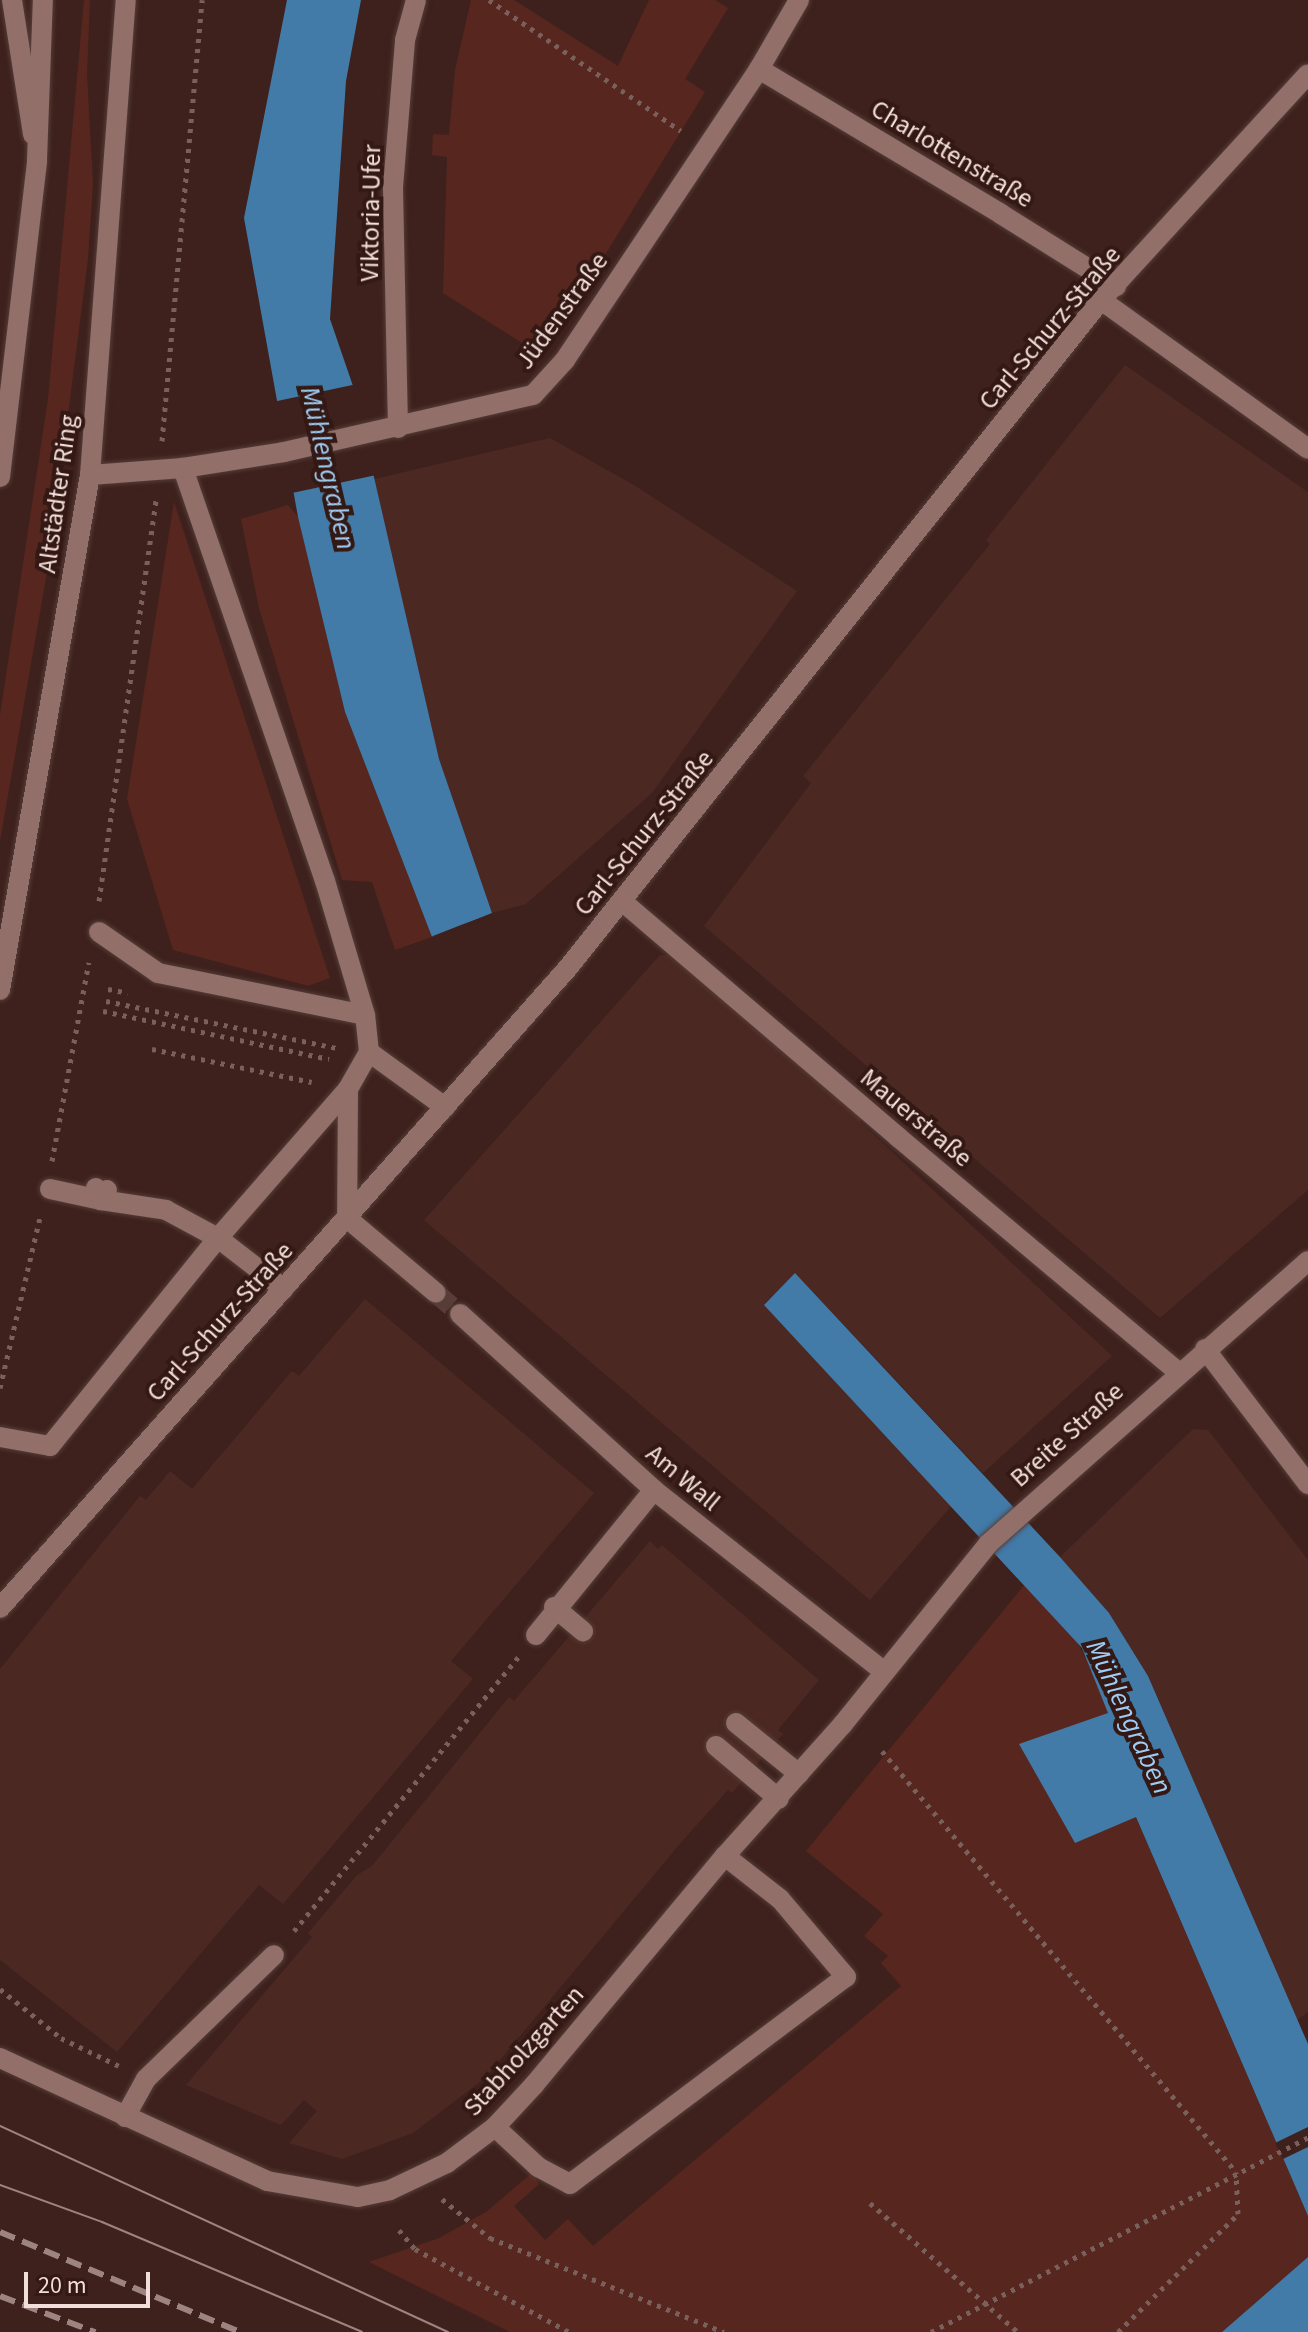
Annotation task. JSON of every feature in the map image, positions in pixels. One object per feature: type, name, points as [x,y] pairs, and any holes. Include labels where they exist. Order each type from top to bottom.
[{"type":"street","points":[[12,0],[37,160]]},
{"type":"street","points":[[0,477],[37,160],[43,0]]},
{"type":"street","name":"Altstädter Ring","points":[[0,990],[90,475],[126,0]]},
{"type":"street","name":"Viktoria-Ufer","points":[[398,428],[393,187],[405,40],[416,0]]},
{"type":"street","name":"Jüdenstraße","points":[[90,475],[159,471],[284,452],[533,395],[565,360],[759,69],[799,0]]},
{"type":"street","name":"Charlottenstraße","points":[[759,69],[1001,214],[1109,293],[1308,449]]},
{"type":"street","name":"Carl-Schurz-Straße","points":[[0,1608],[623,902],[1109,293],[1308,74]]},
{"type":"street","points":[[0,1437],[50,1446],[218,1238],[348,1089],[369,1052],[365,1015],[325,881],[183,468]]},
{"type":"street","name":"Mauerstraße","points":[[623,902],[1178,1372]]},
{"type":"street","points":[[96,932],[158,973],[365,1015]]},
{"type":"street","points":[[369,1052],[445,1107]]},
{"type":"street","points":[[348,1089],[347,1218],[436,1293]]},
{"type":"street","points":[[47,1189],[101,1193],[166,1210],[218,1238],[284,1289]]},
{"type":"street","name":"Breite Straße","points":[[882,1670],[988,1544],[1021,1511],[1308,1261]]},
{"type":"street","name":"Am Wall","points":[[460,1314],[654,1490],[882,1670]]},
{"type":"street","points":[[1205,1349],[1308,1484]]},
{"type":"street","points":[[536,1635],[554,1607],[654,1490]]},
{"type":"street","points":[[554,1607],[583,1631]]},
{"type":"street","name":"Stabholzgarten","points":[[0,2058],[267,2181],[358,2197],[422,2178],[495,2127],[725,1856],[779,1799],[882,1670]]},
{"type":"street","points":[[736,1723],[799,1774]]},
{"type":"street","points":[[716,1746],[779,1799]]},
{"type":"street","points":[[495,2127],[538,2167],[570,2184],[846,1977],[780,1899],[725,1856]]},
{"type":"street","points":[[125,2117],[146,2079],[274,1955]]},
{"type":"path","points":[[0,1388],[47,1189],[96,932],[159,471],[202,0]]},
{"type":"path","points":[[489,0],[705,148]]},
{"type":"path","points":[[106,1001],[330,1048]]},
{"type":"path","points":[[103,1011],[328,1059]]},
{"type":"path","points":[[152,1049],[348,1089]]},
{"type":"path","points":[[274,1955],[536,1635]]},
{"type":"path","points":[[882,1751],[1236,2172],[1238,2214],[1118,2332]]},
{"type":"path","points":[[0,1989],[61,2038],[146,2079]]},
{"type":"path","points":[[931,2332],[1308,2137]]},
{"type":"path","points":[[422,2178],[456,2215],[490,2238],[724,2332]]},
{"type":"path","points":[[870,2203],[1018,2332]]},
{"type":"path","points":[[399,2230],[415,2249],[569,2332]]},
{"type":"shaded area","points":[[84,0],[90,0],[87,74],[93,185],[88,259],[50,555],[0,841],[0,715],[48,399]]},
{"type":"shaded area","points":[[471,0],[514,0],[618,66],[649,0],[715,0],[728,8],[685,79],[705,92],[543,356],[443,293],[447,157],[432,155],[433,134],[449,135],[455,70]]},
{"type":"shaded area","points":[[1125,365],[1308,492],[1308,1190],[1160,1318],[704,926],[811,783],[803,776],[990,544],[986,540]]},
{"type":"shaded area","points":[[550,438],[634,485],[797,591],[652,793],[526,904],[492,913],[439,759],[374,479]]},
{"type":"shaded area","points":[[174,502],[330,978],[308,986],[173,950],[127,799]]},
{"type":"shaded area","points":[[288,505],[298,517],[345,712],[432,937],[395,950],[372,882],[342,880],[259,608],[241,519]]},
{"type":"shaded area","points":[[660,955],[675,955],[862,1118],[860,1122],[1112,1356],[983,1473],[796,1274],[764,1304],[953,1504],[870,1600],[424,1220]]},
{"type":"shaded area","points":[[365,1299],[594,1493],[451,1661],[473,1679],[283,1904],[259,1885],[117,2052],[0,1960],[0,1669],[140,1496],[146,1500],[170,1471],[192,1489],[292,1371],[299,1376]]},
{"type":"shaded area","points":[[1193,1429],[1208,1430],[1308,1560],[1308,2012],[1297,2020],[1148,1676],[1109,1613],[1060,1557]]},
{"type":"shaded area","points":[[650,1541],[658,1549],[662,1545],[819,1680],[778,1730],[783,1734],[732,1793],[728,1790],[678,1846],[485,2078],[413,2133],[342,2159],[289,2143],[317,2111],[304,2100],[281,2125],[186,2085],[312,1937],[308,1933],[357,1875],[372,1866],[509,1697],[514,1701]]},
{"type":"shaded area","points":[[1026,1583],[1071,1631],[1101,1686],[1138,1822],[1308,2216],[1308,2257],[1222,2332],[510,2332],[369,2262],[439,2238],[486,2212],[532,2173],[539,2184],[514,2206],[545,2240],[568,2219],[593,2246],[901,1986],[881,1963],[888,1956],[864,1936],[883,1914],[806,1851]]},
{"type":"water","name":"Mühlengraben","points":[[287,0],[361,0],[346,81],[330,319],[353,386],[439,759],[492,913],[432,937],[345,712],[298,517],[244,218]]},
{"type":"water","name":"Mühlengraben","points":[[795,1273],[1060,1557],[1109,1613],[1148,1676],[1308,2044],[1308,2216],[1136,1817],[1075,1843],[1019,1744],[1108,1713],[1082,1648],[764,1305]]},
{"type":"water","points":[[1308,2257],[1308,2332],[1222,2332]]},
{"type":"pier","points":[[357,384],[376,475],[293,493],[274,402]]},
{"type":"pier","points":[[492,914],[463,929],[428,938],[461,925]]},
{"type":"pier","points":[[1308,2127],[1308,2147],[1283,2159],[1275,2143]]},
{"type":"tunnel","points":[[436,1293],[460,1314]]},
{"type":"tram line","points":[[0,2126],[448,2332]]},
{"type":"tram line","points":[[0,2185],[102,2222],[362,2332]]},
{"type":"railway","points":[[0,2232],[240,2332]]},
{"type":"railway","points":[[0,2296],[95,2332]]}]
